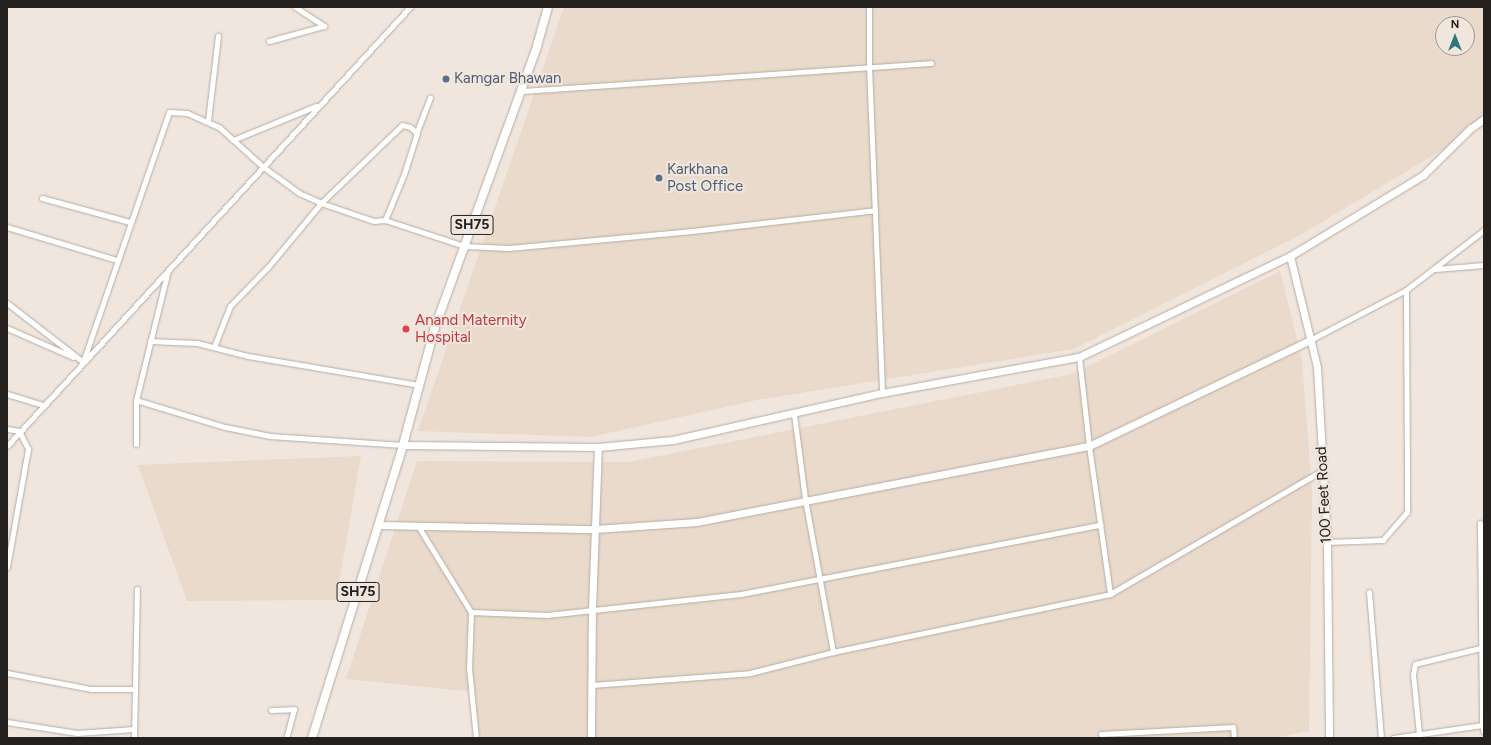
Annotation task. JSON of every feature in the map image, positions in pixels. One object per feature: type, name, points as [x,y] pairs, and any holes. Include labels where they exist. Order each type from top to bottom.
[{"type":"main road","name":"SH75","points":[[312,738],[403,445],[435,327],[521,91],[548,7]]},
{"type":"street","points":[[269,41],[324,26],[295,7]]},
{"type":"street","points":[[7,446],[19,431],[262,166],[410,7]]},
{"type":"street","points":[[869,7],[869,66],[882,393]]},
{"type":"street","points":[[208,121],[218,36]]},
{"type":"street","points":[[521,91],[869,66],[931,63]]},
{"type":"street","points":[[385,220],[404,174],[416,134],[430,98]]},
{"type":"street","points":[[233,140],[319,104]]},
{"type":"street","points":[[83,362],[169,112],[187,113],[208,121],[233,140],[262,166],[299,193],[321,203],[374,221],[385,220],[464,246],[509,248],[692,231],[875,210]]},
{"type":"street","points":[[136,400],[225,426],[270,436],[403,445],[598,447],[705,435],[882,393],[1079,357],[1290,256],[1423,175],[1471,128],[1484,119]]},
{"type":"street","points":[[214,347],[230,306],[268,266],[321,203],[402,125],[410,127],[416,134]]},
{"type":"street","points":[[42,198],[130,222]]},
{"type":"street","points":[[7,227],[117,260]]},
{"type":"street","points":[[378,525],[595,529],[697,522],[805,499],[1089,446],[1310,340],[1406,290],[1484,230]]},
{"type":"street","name":"100 Feet Road","points":[[1290,256],[1317,367],[1327,542],[1329,738]]},
{"type":"street","points":[[1434,269],[1484,265]]},
{"type":"street","points":[[136,444],[136,400],[168,269]]},
{"type":"street","points":[[1327,542],[1382,540],[1407,512],[1406,290]]},
{"type":"street","points":[[7,303],[83,362]]},
{"type":"street","points":[[7,328],[83,362]]},
{"type":"street","points":[[150,342],[197,343],[271,360],[419,385]]},
{"type":"street","points":[[1079,357],[1089,446],[1110,594]]},
{"type":"street","points":[[7,394],[43,405]]},
{"type":"street","points":[[794,414],[805,499],[833,652]]},
{"type":"street","points":[[7,429],[19,431]]},
{"type":"street","points":[[7,567],[28,449],[19,431]]},
{"type":"street","points":[[591,738],[592,609],[598,447]]},
{"type":"street","points":[[592,685],[750,673],[833,652],[1110,594],[1323,470]]},
{"type":"street","points":[[1480,523],[1480,648],[1483,696],[1482,725],[1484,732]]},
{"type":"street","points":[[471,612],[546,615],[592,609],[668,604],[740,594],[819,577],[1100,525]]},
{"type":"street","points":[[418,526],[471,612],[469,668],[476,738]]},
{"type":"street","points":[[134,738],[137,589]]},
{"type":"street","points":[[1369,592],[1382,738]]},
{"type":"street","points":[[1419,734],[1413,674],[1415,664],[1480,648]]},
{"type":"street","points":[[7,673],[91,689],[135,689]]},
{"type":"street","points":[[271,710],[294,709],[286,738]]},
{"type":"street","points":[[7,722],[77,733],[134,729]]},
{"type":"street","points":[[1393,738],[1482,725]]},
{"type":"street","points":[[1100,734],[1233,727],[1234,738]]},
{"type":"shaded area","points":[[564,7],[1484,7],[1484,125],[1302,234],[1074,349],[757,400],[591,437],[418,431]]},
{"type":"shaded area","points":[[1280,271],[1302,360],[1312,493],[1309,731],[1274,738],[480,738],[474,692],[346,679],[417,461],[629,462],[1072,374]]},
{"type":"shaded area","points":[[361,456],[336,600],[187,601],[138,465]]},
{"type":"place","name":"Kamgar Bhawan","points":[[446,79]]},
{"type":"place","name":"Karkhana Post Office","points":[[659,178]]},
{"type":"place","name":"Anand Maternity Hospital","points":[[406,329]]}]
